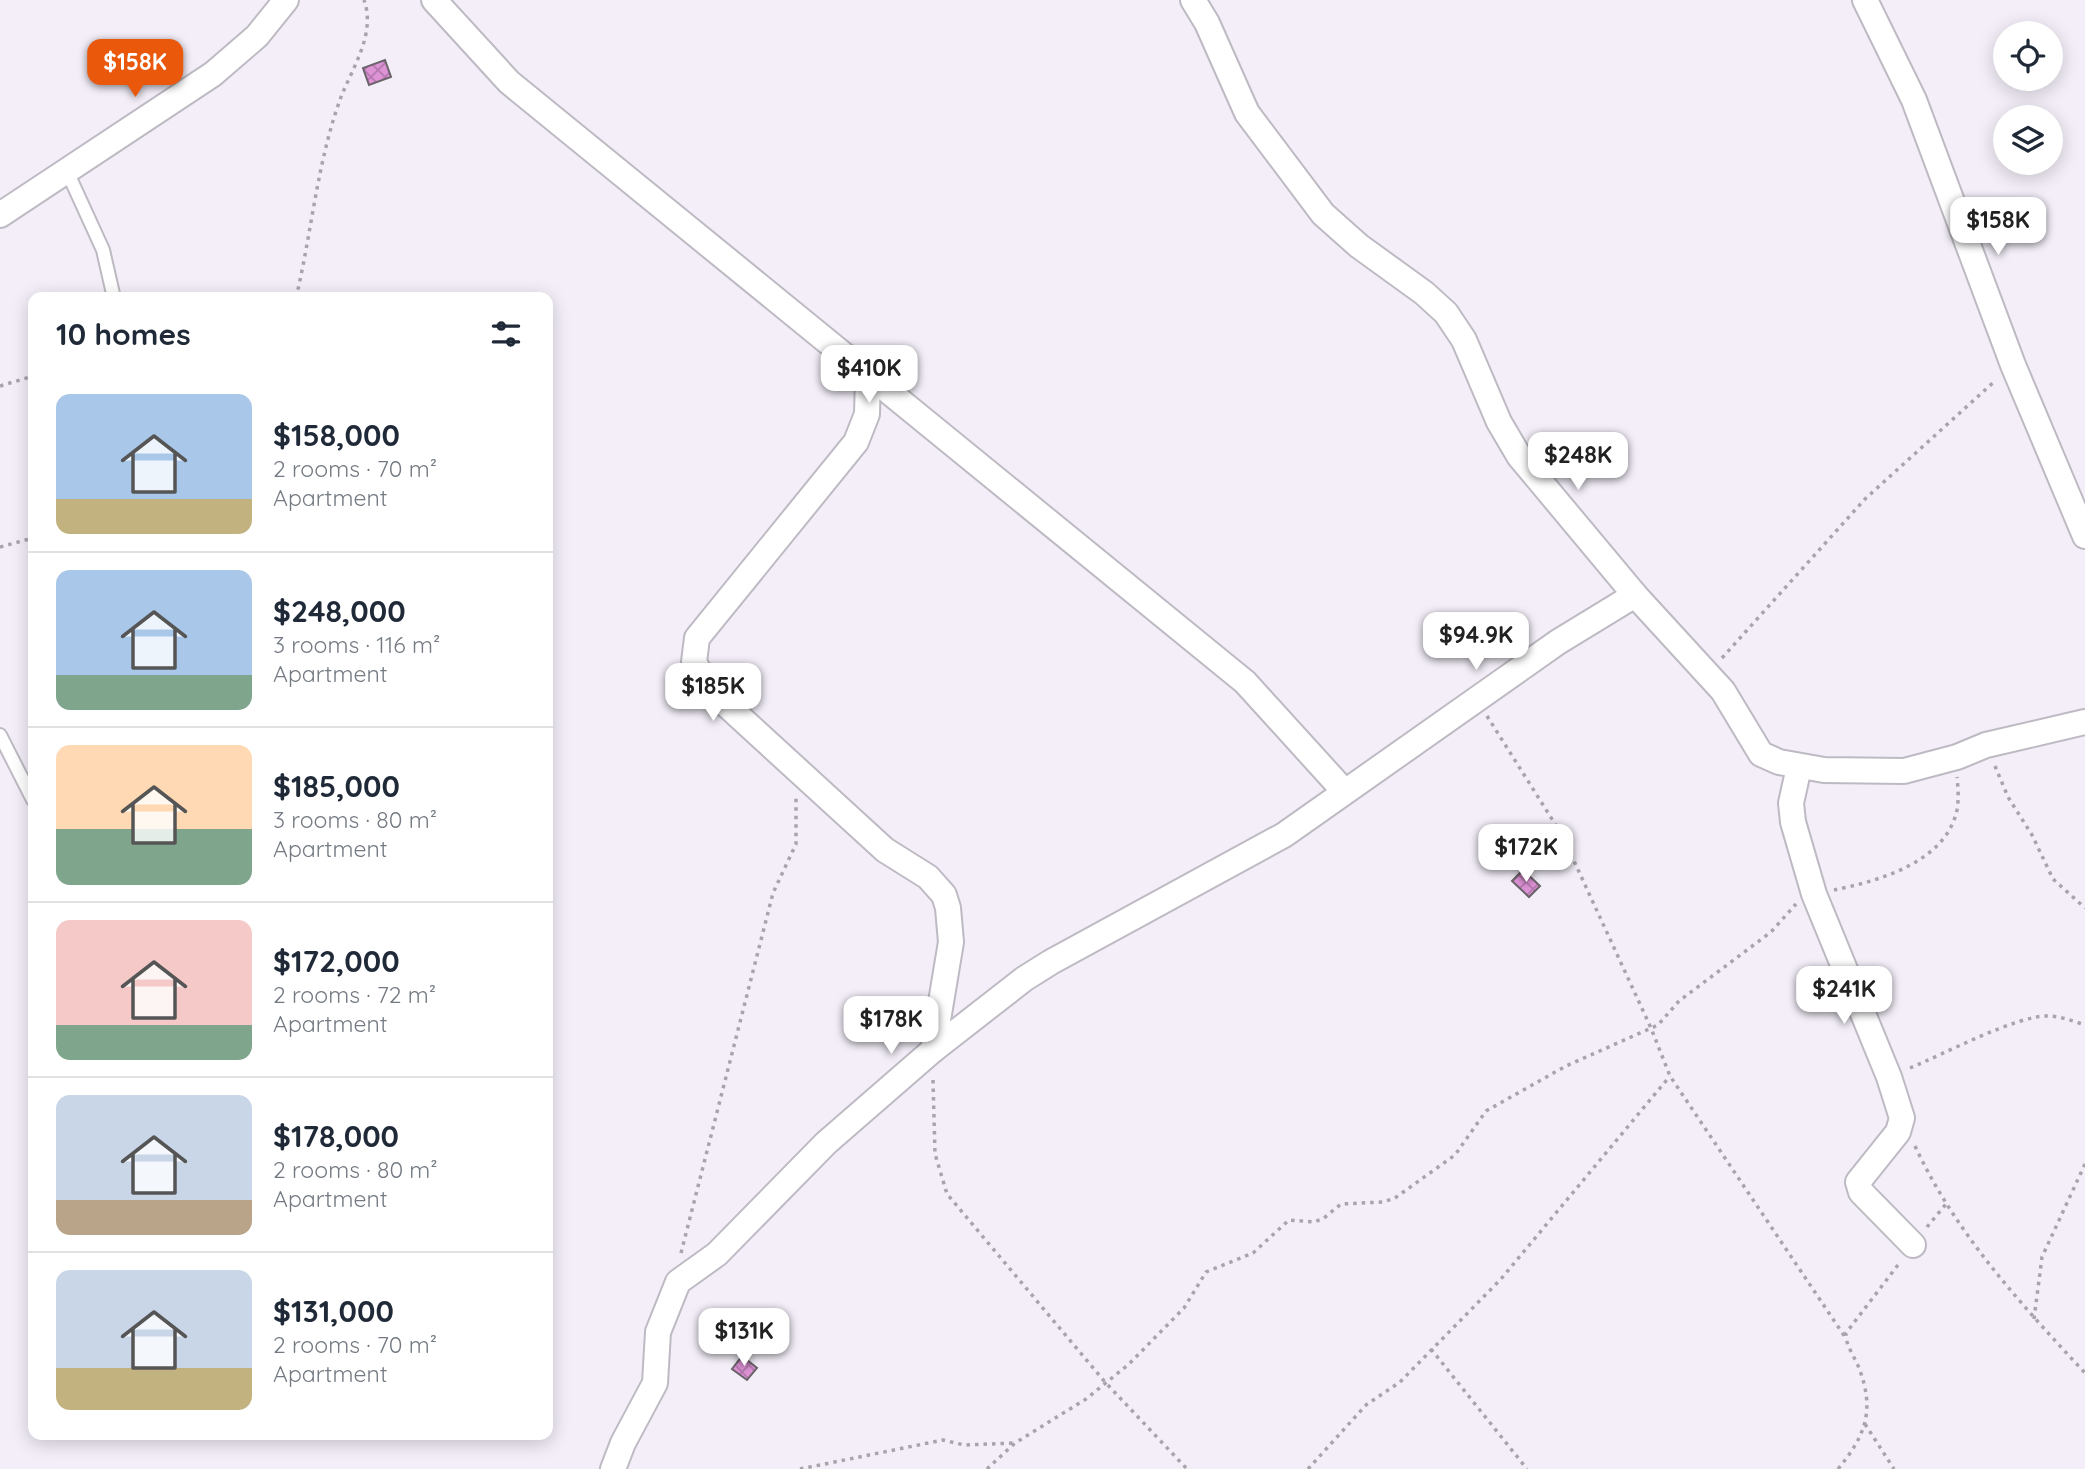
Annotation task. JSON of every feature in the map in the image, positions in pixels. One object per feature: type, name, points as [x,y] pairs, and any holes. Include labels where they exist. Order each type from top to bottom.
[{"type":"street","points":[[0,215],[213,74],[257,36],[286,0]]},
{"type":"street","points":[[434,0],[509,82],[1245,682],[1344,791]]},
{"type":"street","points":[[1193,0],[1207,23],[1247,113],[1323,214],[1359,246],[1424,293],[1446,313],[1464,340],[1499,422],[1519,456],[1635,595],[1723,691],[1761,754],[1799,766],[1859,773],[1904,771],[1956,758],[1986,745],[2085,722]]},
{"type":"street","points":[[1866,0],[1914,100],[2013,365],[2085,536]]},
{"type":"street","points":[[869,375],[867,414],[856,442],[697,638],[694,662],[698,675],[709,689],[885,850],[928,877],[944,895],[951,942],[933,1050]]},
{"type":"street","points":[[613,1469],[623,1443],[655,1383],[658,1332],[671,1293],[683,1278],[708,1262],[729,1242],[845,1126],[933,1050],[1033,973],[1284,835],[1558,642],[1635,595]]},
{"type":"street","points":[[1799,766],[1790,805],[1813,889],[1889,1077],[1902,1118],[1898,1132],[1858,1182],[1861,1192],[1913,1245]]},
{"type":"lane","points":[[66,169],[103,250],[113,292]]},
{"type":"lane","points":[[0,735],[28,790]]},
{"type":"path","points":[[297,292],[323,159],[340,99],[368,27],[365,0]]},
{"type":"path","points":[[1708,674],[1865,499],[2013,365]]},
{"type":"path","points":[[0,386],[28,378]]},
{"type":"path","points":[[0,547],[28,539]]},
{"type":"path","points":[[1477,700],[1562,835],[1651,1028],[1670,1076],[1845,1337],[1867,1398],[1865,1424],[1838,1469]]},
{"type":"path","points":[[1986,745],[2008,797],[2032,835],[2053,879],[2085,908]]},
{"type":"path","points":[[987,1469],[1015,1443],[1086,1399],[1129,1364],[1184,1308],[1206,1272],[1253,1253],[1289,1220],[1314,1222],[1324,1218],[1341,1204],[1383,1202],[1395,1198],[1455,1155],[1486,1111],[1566,1066],[1658,1025],[1683,998],[1772,932],[1813,889],[1889,876],[1940,844],[1957,813],[1956,758]]},
{"type":"path","points":[[671,1293],[773,893],[796,844],[795,768]]},
{"type":"path","points":[[1889,1077],[2010,1024],[2035,1017],[2049,1016],[2085,1025]]},
{"type":"path","points":[[933,1050],[935,1154],[947,1194],[1105,1382],[1187,1469]]},
{"type":"path","points":[[1308,1469],[1366,1405],[1400,1382],[1501,1279],[1670,1076]]},
{"type":"path","points":[[1902,1118],[1946,1204],[2001,1282],[2085,1373]]},
{"type":"path","points":[[2034,1319],[2042,1257],[2085,1164]]},
{"type":"path","points":[[1845,1337],[1856,1317],[1946,1204]]},
{"type":"path","points":[[1431,1349],[1527,1469]]},
{"type":"path","points":[[1865,1424],[1894,1469]]},
{"type":"path","points":[[800,1469],[943,1440],[964,1446],[1015,1443]]},
{"type":"building","points":[[385,60],[391,77],[369,85],[363,68]]},
{"type":"building","points":[[1523,870],[1540,886],[1529,897],[1512,881]]},
{"type":"building","points":[[742,1356],[757,1368],[747,1380],[732,1369]]}]
